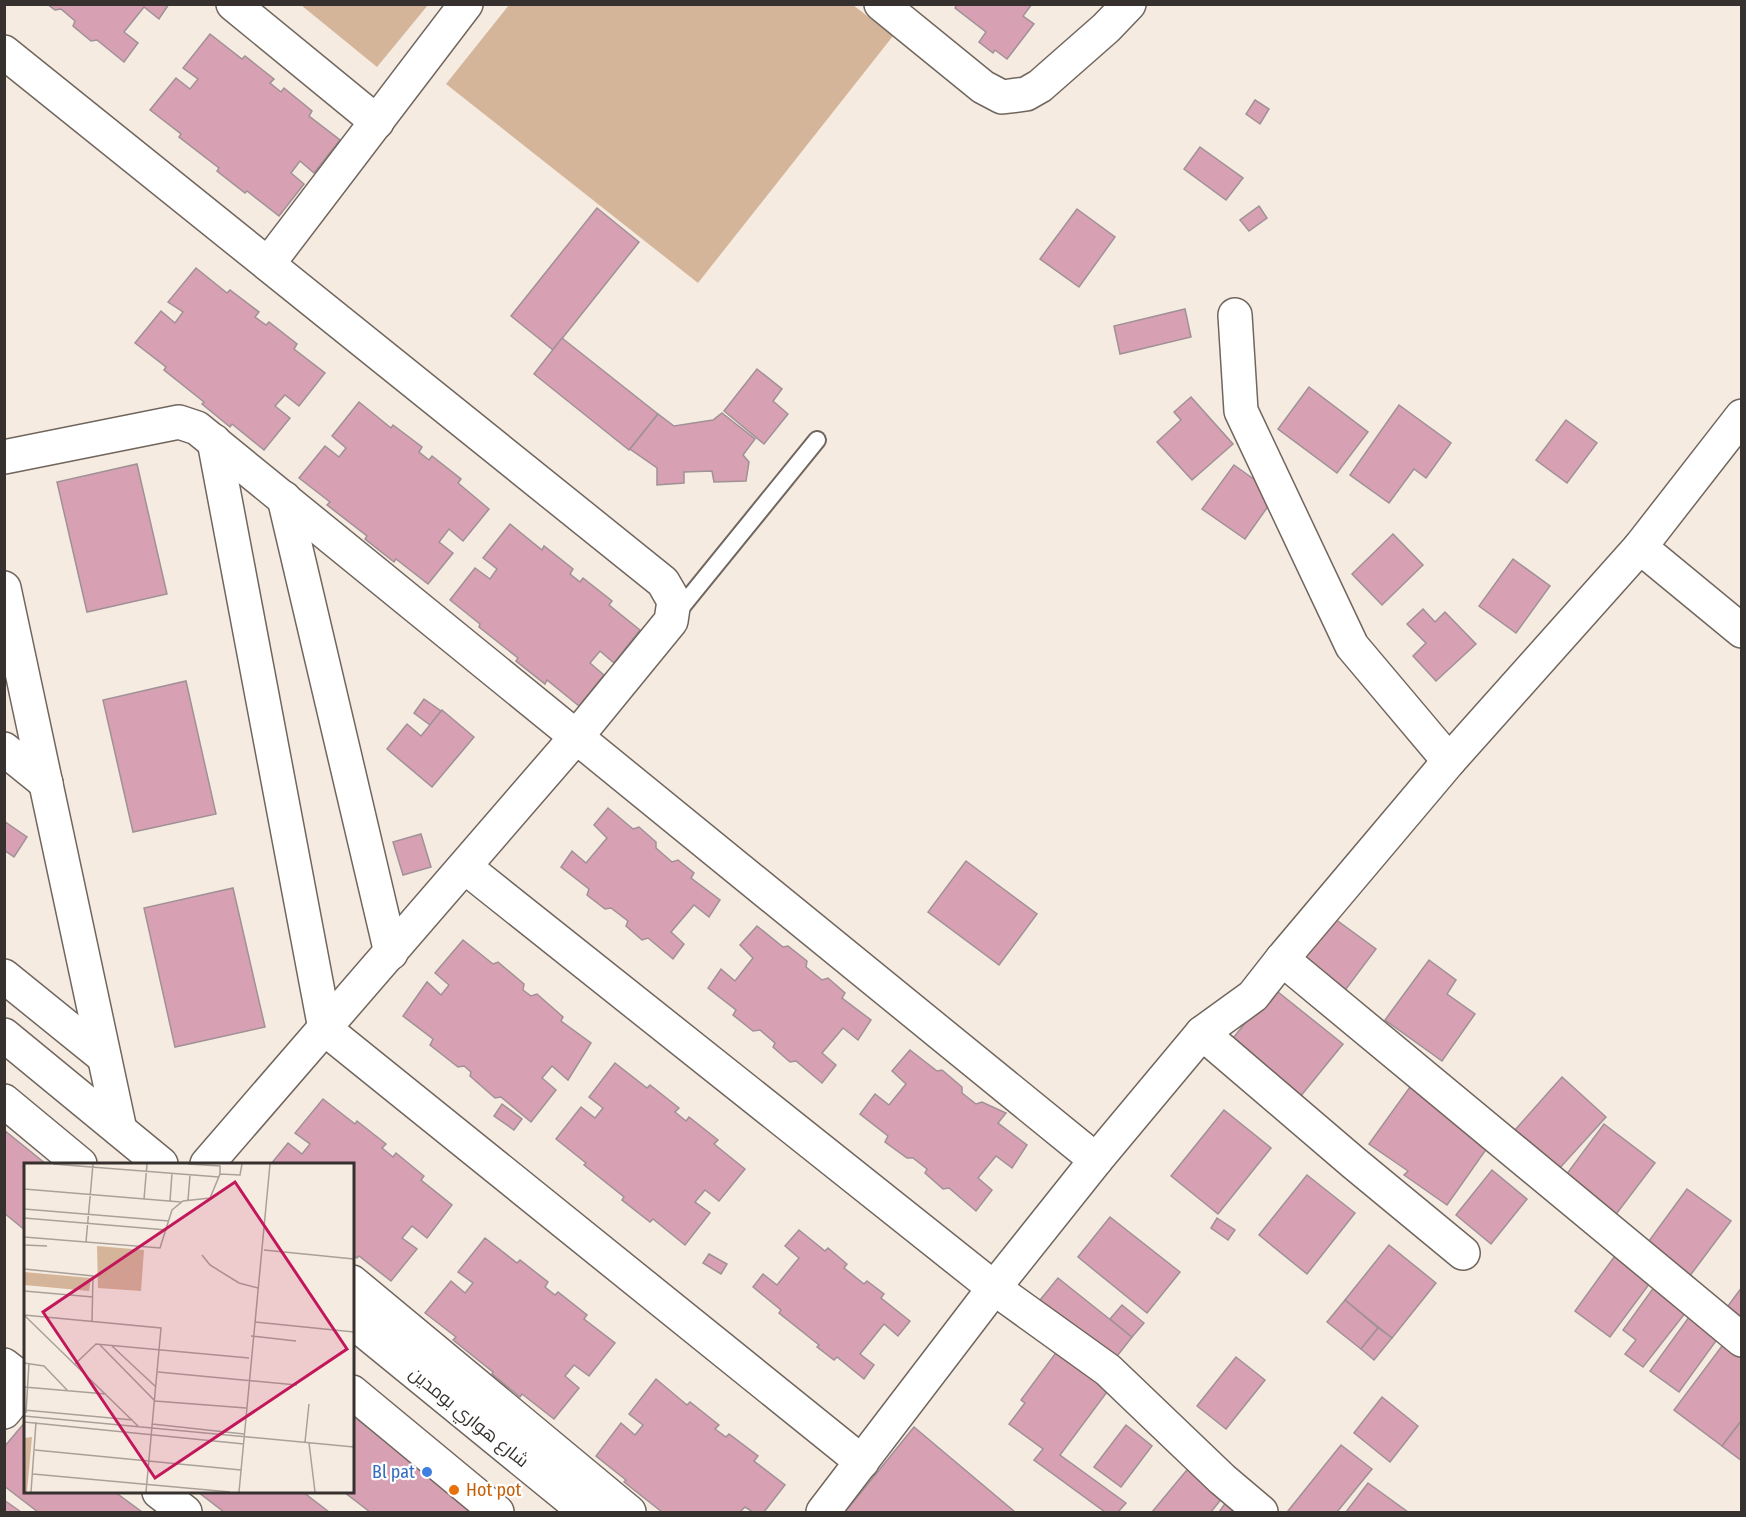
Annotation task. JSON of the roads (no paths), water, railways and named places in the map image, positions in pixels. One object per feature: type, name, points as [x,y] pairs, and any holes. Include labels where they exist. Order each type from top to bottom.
[{"type":"street","points":[[233,4],[377,122]]},
{"type":"street","points":[[267,264],[466,4]]},
{"type":"street","points":[[881,4],[983,87],[1002,97],[1026,94],[1040,86],[1121,7]]},
{"type":"street","points":[[4,52],[663,582],[674,601],[671,621],[577,736],[210,1163]]},
{"type":"street","points":[[1235,315],[1241,411],[1352,646],[1449,761]]},
{"type":"street","points":[[823,1512],[994,1288],[1096,1160],[1202,1033],[1253,996],[1282,958],[1449,761],[1640,547],[1742,416]]},
{"type":"street","points":[[4,457],[179,422],[197,428],[1096,1160]]},
{"type":"street","points":[[214,441],[325,1029],[862,1462]]},
{"type":"street","points":[[284,498],[391,953]]},
{"type":"street","points":[[1640,547],[1742,631]]},
{"type":"street","points":[[4,588],[120,1130]]},
{"type":"street","points":[[4,749],[46,783]]},
{"type":"street","points":[[465,867],[994,1288],[1108,1370],[1222,1479],[1261,1512]]},
{"type":"street","points":[[1282,958],[1742,1340]]},
{"type":"street","points":[[4,976],[104,1057]]},
{"type":"street","points":[[1202,1033],[1463,1253]]},
{"type":"street","points":[[4,1035],[160,1163]]},
{"type":"street","points":[[4,1101],[79,1163]]},
{"type":"street","points":[[354,1284],[629,1512]]},
{"type":"street","name":"شارع هواري بومدين","points":[[354,1323],[586,1512]]},
{"type":"street","points":[[4,1365],[24,1382]]},
{"type":"street","points":[[4,1412],[24,1387]]},
{"type":"street","points":[[354,1394],[497,1512]]},
{"type":"street","points":[[161,1493],[185,1512]]},
{"type":"lane","points":[[671,621],[817,440]]},
{"type":"place","name":"Bl pat","points":[[427,1472]]},
{"type":"place","name":"Hot pot","points":[[454,1490]]}]
